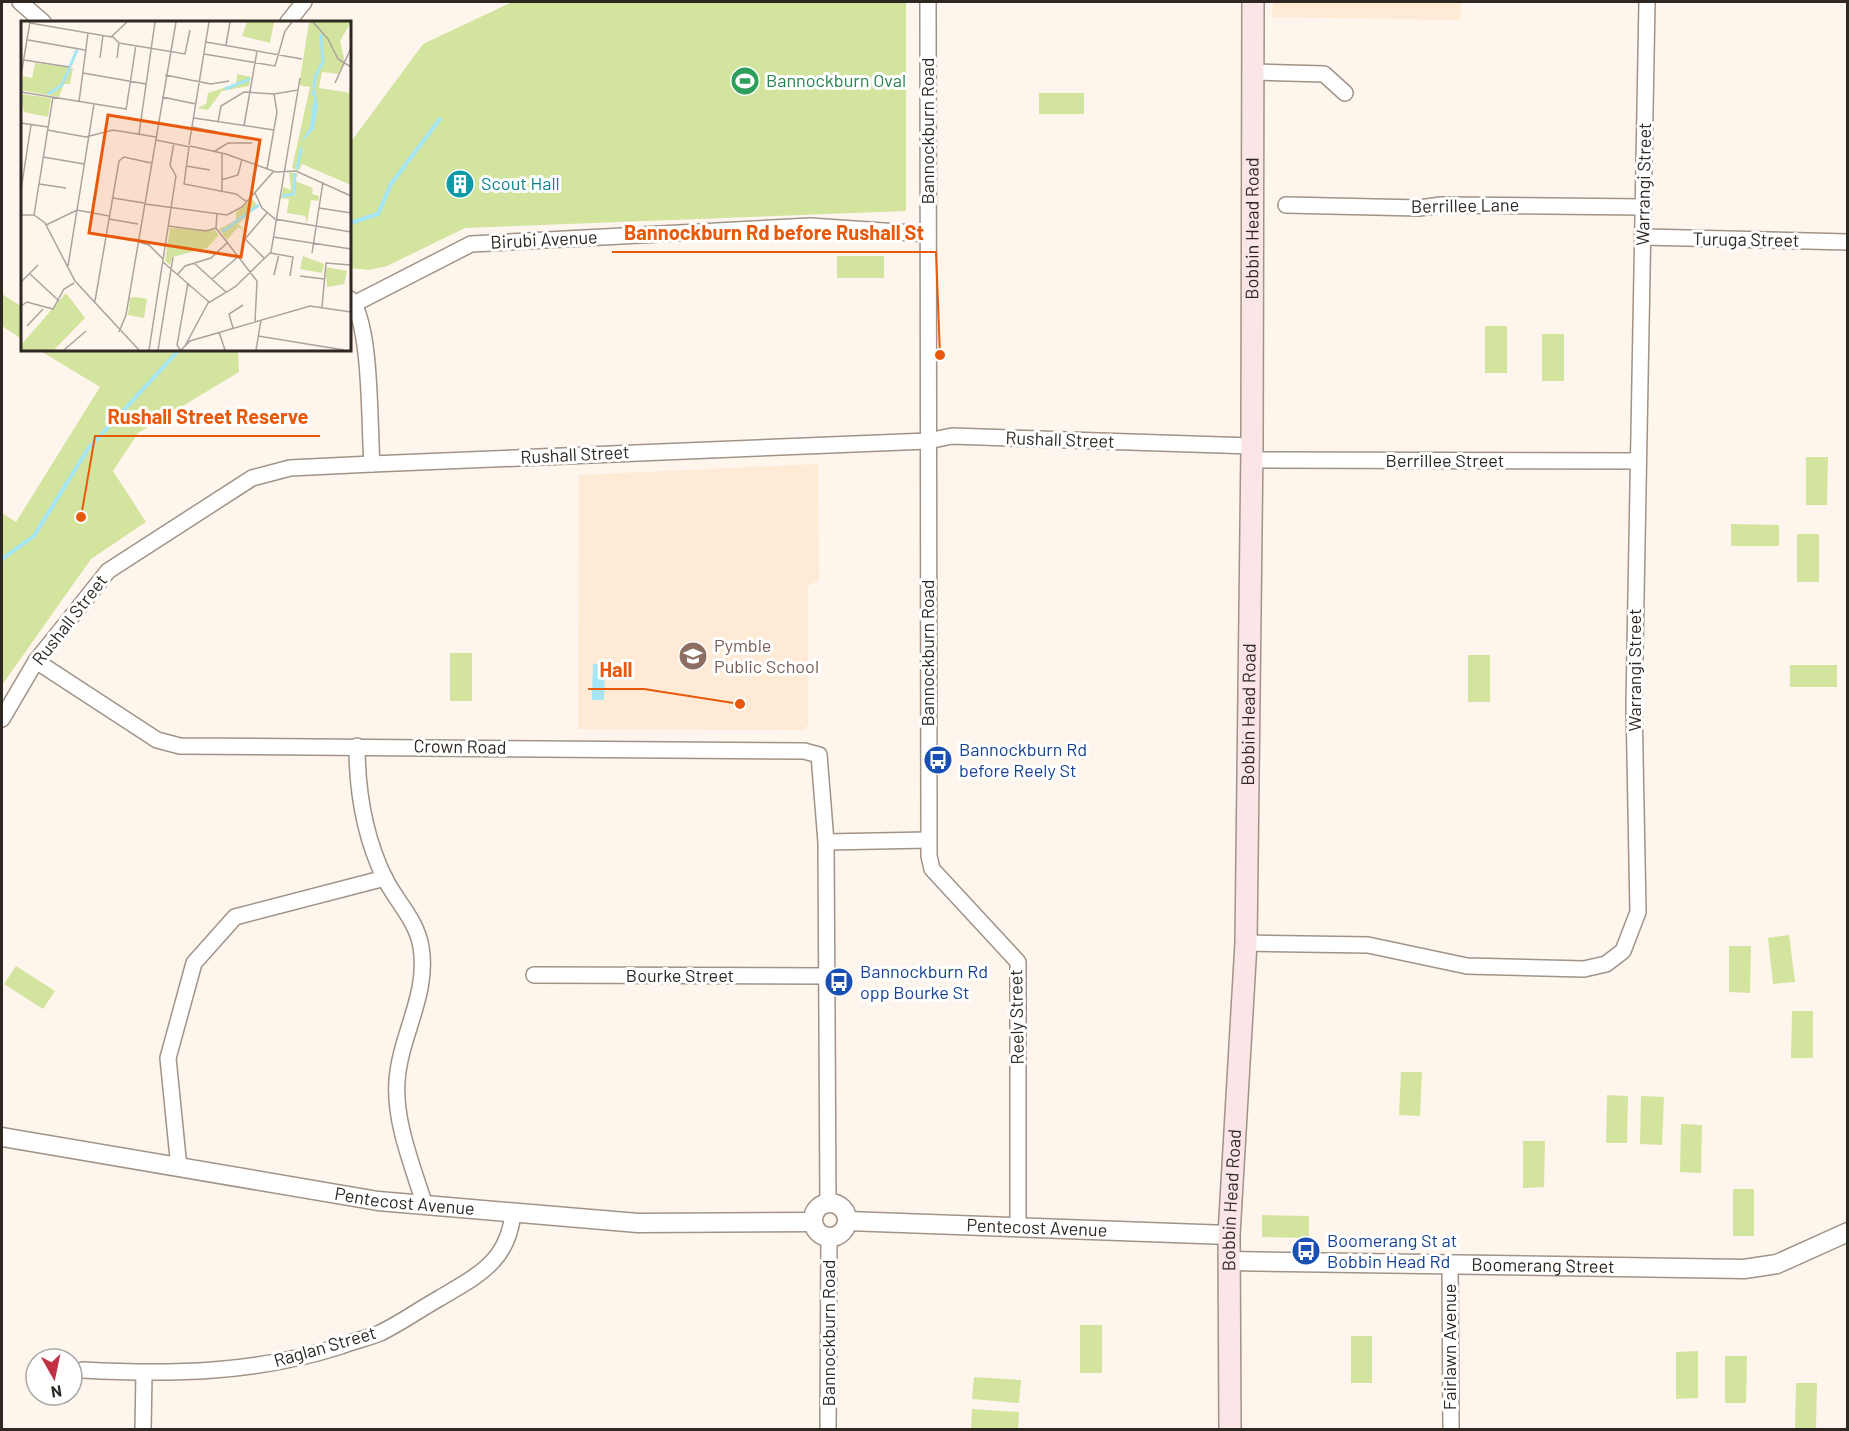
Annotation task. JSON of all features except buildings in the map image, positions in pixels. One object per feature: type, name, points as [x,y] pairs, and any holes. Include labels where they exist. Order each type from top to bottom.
[{"type":"main road","name":"Bobbin Head Road","points":[[1230,1430],[1229,1235],[1246,943],[1252,453],[1253,2]]},
{"type":"street","points":[[289,21],[304,2]]},
{"type":"street","name":"Bannockburn Road","points":[[927,840],[928,2]]},
{"type":"street","name":"Warrangi Street","points":[[1246,943],[1368,945],[1467,966],[1584,969],[1606,964],[1623,951],[1638,912],[1634,704],[1647,2]]},
{"type":"street","points":[[26,4],[42,21]]},
{"type":"street","points":[[1254,72],[1324,74],[1346,93]]},
{"type":"street","name":"Berrillee Lane","points":[[1286,205],[1419,208],[1441,205],[1643,207]]},
{"type":"street","name":"Birubi Avenue","points":[[352,301],[471,244],[810,226],[928,234]]},
{"type":"street","name":"Turuga Street","points":[[1644,237],[1848,242]]},
{"type":"street","points":[[352,301],[364,340],[372,464]]},
{"type":"street","name":"Rushall Street","points":[[2,718],[36,661],[108,571],[252,478],[290,468],[928,441],[952,436],[1252,453]]},
{"type":"street","name":"Berrillee Street","points":[[1252,453],[1638,461]]},
{"type":"street","name":"Crown Road","points":[[36,661],[157,740],[180,746],[804,751],[819,755],[826,842]]},
{"type":"street","points":[[357,746],[362,814],[385,878],[416,930],[423,961],[421,993],[400,1057],[396,1082],[398,1109],[405,1141],[425,1206]]},
{"type":"street","points":[[828,1204],[826,842],[927,840]]},
{"type":"street","name":"Reely Street","points":[[927,840],[932,868],[1018,962],[1018,1227]]},
{"type":"street","points":[[179,1168],[168,1058],[194,963],[235,917],[385,878]]},
{"type":"street","name":"Bourke Street","points":[[534,975],[826,976]]},
{"type":"street","name":"Pentecost Avenue","points":[[2,1137],[378,1201],[425,1206],[638,1223],[813,1222]]},
{"type":"street","points":[[828,1204],[840,1207],[847,1221],[841,1233],[830,1237],[818,1233],[813,1222],[816,1211],[828,1204]]},
{"type":"street","name":"Raglan Street","points":[[84,1370],[144,1374],[207,1372],[269,1364],[325,1351],[380,1333],[468,1281],[493,1263],[511,1234],[513,1213]]},
{"type":"street","name":"Pentecost Avenue","points":[[847,1221],[1229,1235]]},
{"type":"street","name":"Boomerang Street","points":[[1229,1261],[1760,1268],[1777,1264],[1848,1232]]},
{"type":"street","name":"Bannockburn Road","points":[[828,1430],[830,1237]]},
{"type":"street","name":"Fairlawn Avenue","points":[[1450,1264],[1451,1430]]},
{"type":"street","points":[[143,1430],[144,1374]]},
{"type":"shaded area","points":[[1273,2],[1461,2],[1460,20],[1272,17]]},
{"type":"shaded area","name":"Pymble Public School","points":[[818,464],[819,580],[808,586],[808,725],[804,730],[578,729],[579,475]]},
{"type":"green space","points":[[512,2],[906,2],[906,211],[465,228],[387,266],[369,270],[351,268],[351,142],[423,44]]},
{"type":"green space","points":[[1039,93],[1084,93],[1084,114],[1039,114]]},
{"type":"green space","points":[[837,256],[884,256],[884,278],[837,278]]},
{"type":"green space","points":[[2,294],[21,306],[21,338],[2,326]]},
{"type":"green space","points":[[1485,326],[1507,326],[1507,373],[1485,373]]},
{"type":"green space","points":[[1542,334],[1564,334],[1564,381],[1542,381]]},
{"type":"green space","points":[[41,351],[238,351],[239,372],[138,433],[113,471],[146,522],[91,559],[2,685],[2,513],[16,522],[100,387]]},
{"type":"green space","points":[[1806,457],[1828,457],[1827,505],[1806,505]]},
{"type":"green space","points":[[1731,524],[1779,525],[1779,546],[1731,546]]},
{"type":"green space","points":[[1797,534],[1819,534],[1819,582],[1797,582]]},
{"type":"green space","points":[[450,653],[472,653],[472,701],[450,701]]},
{"type":"green space","points":[[1468,655],[1490,655],[1490,702],[1468,702]]},
{"type":"green space","points":[[1790,665],[1837,665],[1837,687],[1790,687]]},
{"type":"green space","points":[[1789,935],[1795,982],[1773,984],[1768,938]]},
{"type":"green space","points":[[1729,946],[1751,946],[1750,993],[1729,992]]},
{"type":"green space","points":[[16,966],[55,991],[43,1009],[4,984]]},
{"type":"green space","points":[[1792,1011],[1813,1011],[1813,1058],[1791,1058]]},
{"type":"green space","points":[[1401,1072],[1422,1072],[1420,1116],[1399,1115]]},
{"type":"green space","points":[[1607,1095],[1628,1096],[1627,1143],[1606,1143]]},
{"type":"green space","points":[[1641,1096],[1664,1097],[1662,1145],[1640,1144]]},
{"type":"green space","points":[[1681,1124],[1702,1125],[1701,1173],[1680,1172]]},
{"type":"green space","points":[[1523,1141],[1545,1141],[1544,1187],[1523,1188]]},
{"type":"green space","points":[[1733,1189],[1754,1189],[1754,1236],[1733,1236]]},
{"type":"green space","points":[[1262,1215],[1309,1216],[1309,1238],[1262,1237]]},
{"type":"green space","points":[[1080,1325],[1102,1325],[1102,1373],[1080,1373]]},
{"type":"green space","points":[[1351,1336],[1372,1336],[1372,1383],[1351,1383]]},
{"type":"green space","points":[[1698,1351],[1698,1398],[1676,1399],[1676,1352]]},
{"type":"green space","points":[[1725,1356],[1747,1356],[1746,1403],[1725,1403]]},
{"type":"green space","points":[[974,1377],[1021,1380],[1019,1403],[972,1399]]},
{"type":"green space","points":[[1796,1383],[1817,1383],[1816,1429],[1795,1429]]},
{"type":"green space","points":[[972,1409],[1019,1412],[1018,1429],[971,1429]]},
{"type":"water","points":[[593,664],[605,664],[604,700],[592,700]]},
{"type":"waterway","points":[[351,223],[378,214],[391,184],[440,119]]},
{"type":"waterway","points":[[2,559],[34,536],[88,449],[178,351]]},
{"type":"place","name":"Bannockburn Oval","points":[[745,81]]},
{"type":"place","name":"Scout Hall","points":[[460,184]]},
{"type":"place","name":"Bannockburn Rd before Rushall St","points":[[940,355]]},
{"type":"place","name":"Rushall Street Reserve","points":[[81,517]]},
{"type":"place","name":"Pymble Public School","points":[[693,656]]},
{"type":"place","name":"Hall","points":[[740,704]]},
{"type":"place","name":"Bannockburn Rd before Reely St","points":[[938,760]]},
{"type":"place","name":"Bannockburn Rd opp Bourke St","points":[[839,982]]},
{"type":"place","name":"Boomerang St at Bobbin Head Rd","points":[[1306,1251]]}]
